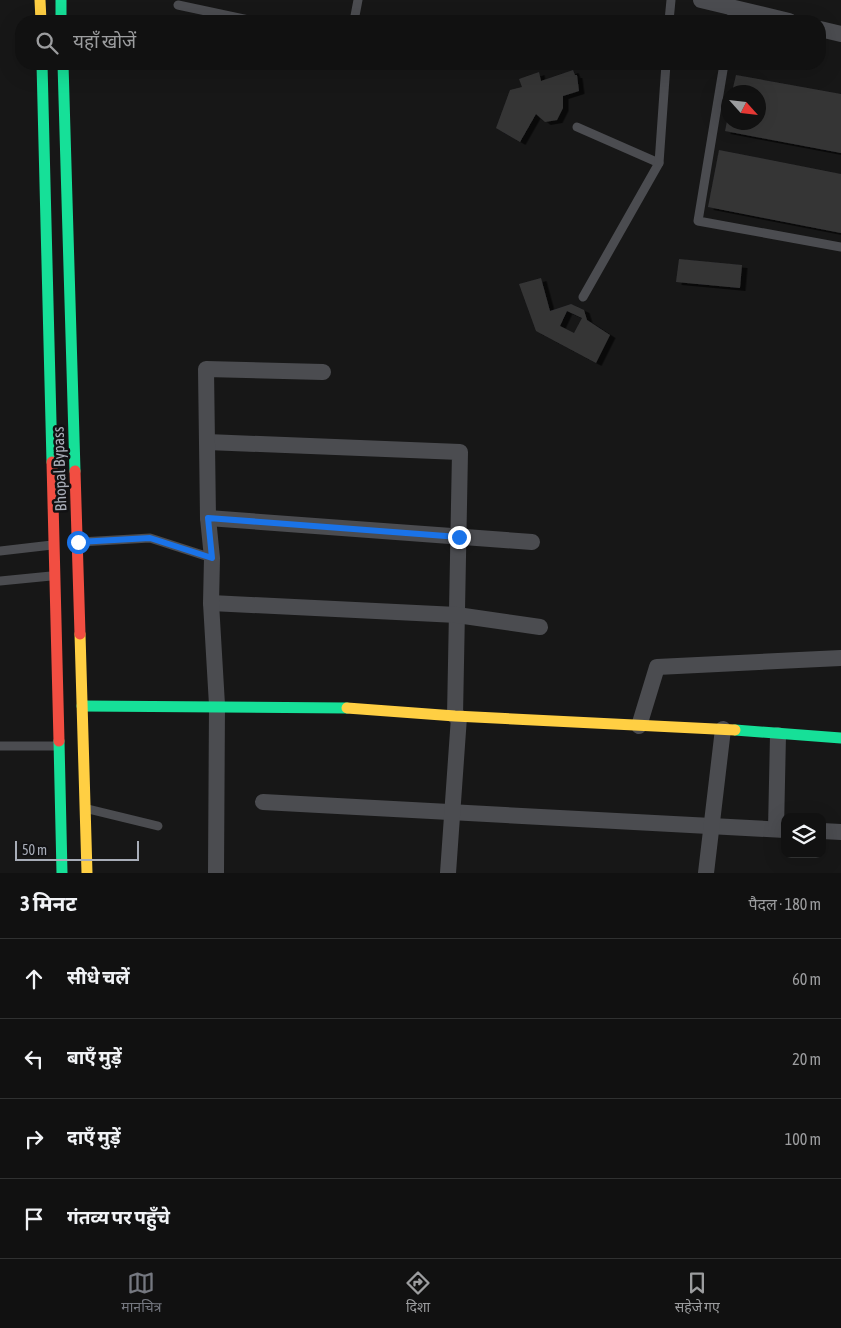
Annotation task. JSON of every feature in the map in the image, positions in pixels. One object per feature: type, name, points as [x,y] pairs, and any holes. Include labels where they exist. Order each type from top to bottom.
[{"type":"main road","points":[[40,0],[41,15]]},
{"type":"main road","points":[[61,0],[61,15]]},
{"type":"main road","name":"Bhopal Bypass","points":[[42,70],[67,573],[82,706],[87,873]]},
{"type":"main road","name":"Bhopal Bypass","points":[[62,873],[59,746],[67,573],[63,70]]},
{"type":"main road","points":[[82,706],[326,706],[457,717],[723,730],[841,738]]},
{"type":"street","points":[[701,0],[732,15]]},
{"type":"street","points":[[826,30],[841,34]]},
{"type":"street","points":[[216,873],[217,705],[211,603],[212,558],[208,518],[206,369],[322,372]]},
{"type":"street","points":[[207,442],[460,452],[457,717],[448,873]]},
{"type":"street","points":[[208,518],[532,542]]},
{"type":"street","points":[[211,603],[457,616],[540,627]]},
{"type":"street","points":[[639,726],[657,667],[841,658]]},
{"type":"street","points":[[706,873],[723,730]]},
{"type":"street","points":[[263,802],[712,827],[780,829],[778,735]]},
{"type":"street","points":[[826,831],[841,832]]},
{"type":"lane","points":[[355,15],[358,0]]},
{"type":"lane","points":[[670,15],[671,0]]},
{"type":"lane","points":[[178,5],[225,15]]},
{"type":"lane","points":[[583,297],[659,163],[666,70]]},
{"type":"lane","points":[[723,70],[698,221],[841,247]]},
{"type":"lane","points":[[577,128],[659,163]]},
{"type":"lane","points":[[0,551],[66,543],[150,538],[212,558]]},
{"type":"lane","points":[[0,581],[67,573]]},
{"type":"lane","points":[[0,746],[59,746]]},
{"type":"lane","points":[[85,809],[158,826]]},
{"type":"building","points":[[573,70],[575,75],[577,75],[579,91],[563,96],[563,108],[557,120],[545,122],[536,114],[520,142],[496,128],[510,90],[522,87],[519,79],[539,72],[541,81]]},
{"type":"building","points":[[736,75],[841,94],[841,153],[725,131],[766,130],[766,85],[734,85]]},
{"type":"building","points":[[719,150],[841,174],[841,233],[708,207]]},
{"type":"building","points":[[679,259],[742,265],[740,288],[676,282]]},
{"type":"building","points":[[541,278],[550,311],[571,304],[584,310],[587,320],[610,335],[596,363],[536,331],[519,284]],"holes":[[[567,311],[582,318],[574,333],[560,326]]]},
{"type":"traffic: fast","points":[[61,0],[61,15]]},
{"type":"traffic: fast","points":[[42,70],[52,462]]},
{"type":"traffic: fast","points":[[63,70],[75,471]]},
{"type":"traffic: fast","points":[[82,706],[347,708]]},
{"type":"traffic: fast","points":[[735,730],[841,738]]},
{"type":"traffic: fast","points":[[59,741],[62,873]]},
{"type":"traffic: slow","points":[[40,0],[41,15]]},
{"type":"traffic: slow","points":[[80,634],[87,873]]},
{"type":"traffic: slow","points":[[347,708],[455,716],[735,730]]},
{"type":"traffic: jam","points":[[52,462],[59,741]]},
{"type":"traffic: jam","points":[[75,471],[80,634]]},
{"type":"route","points":[[78,542],[150,538],[212,558],[208,518],[459,537]]}]
